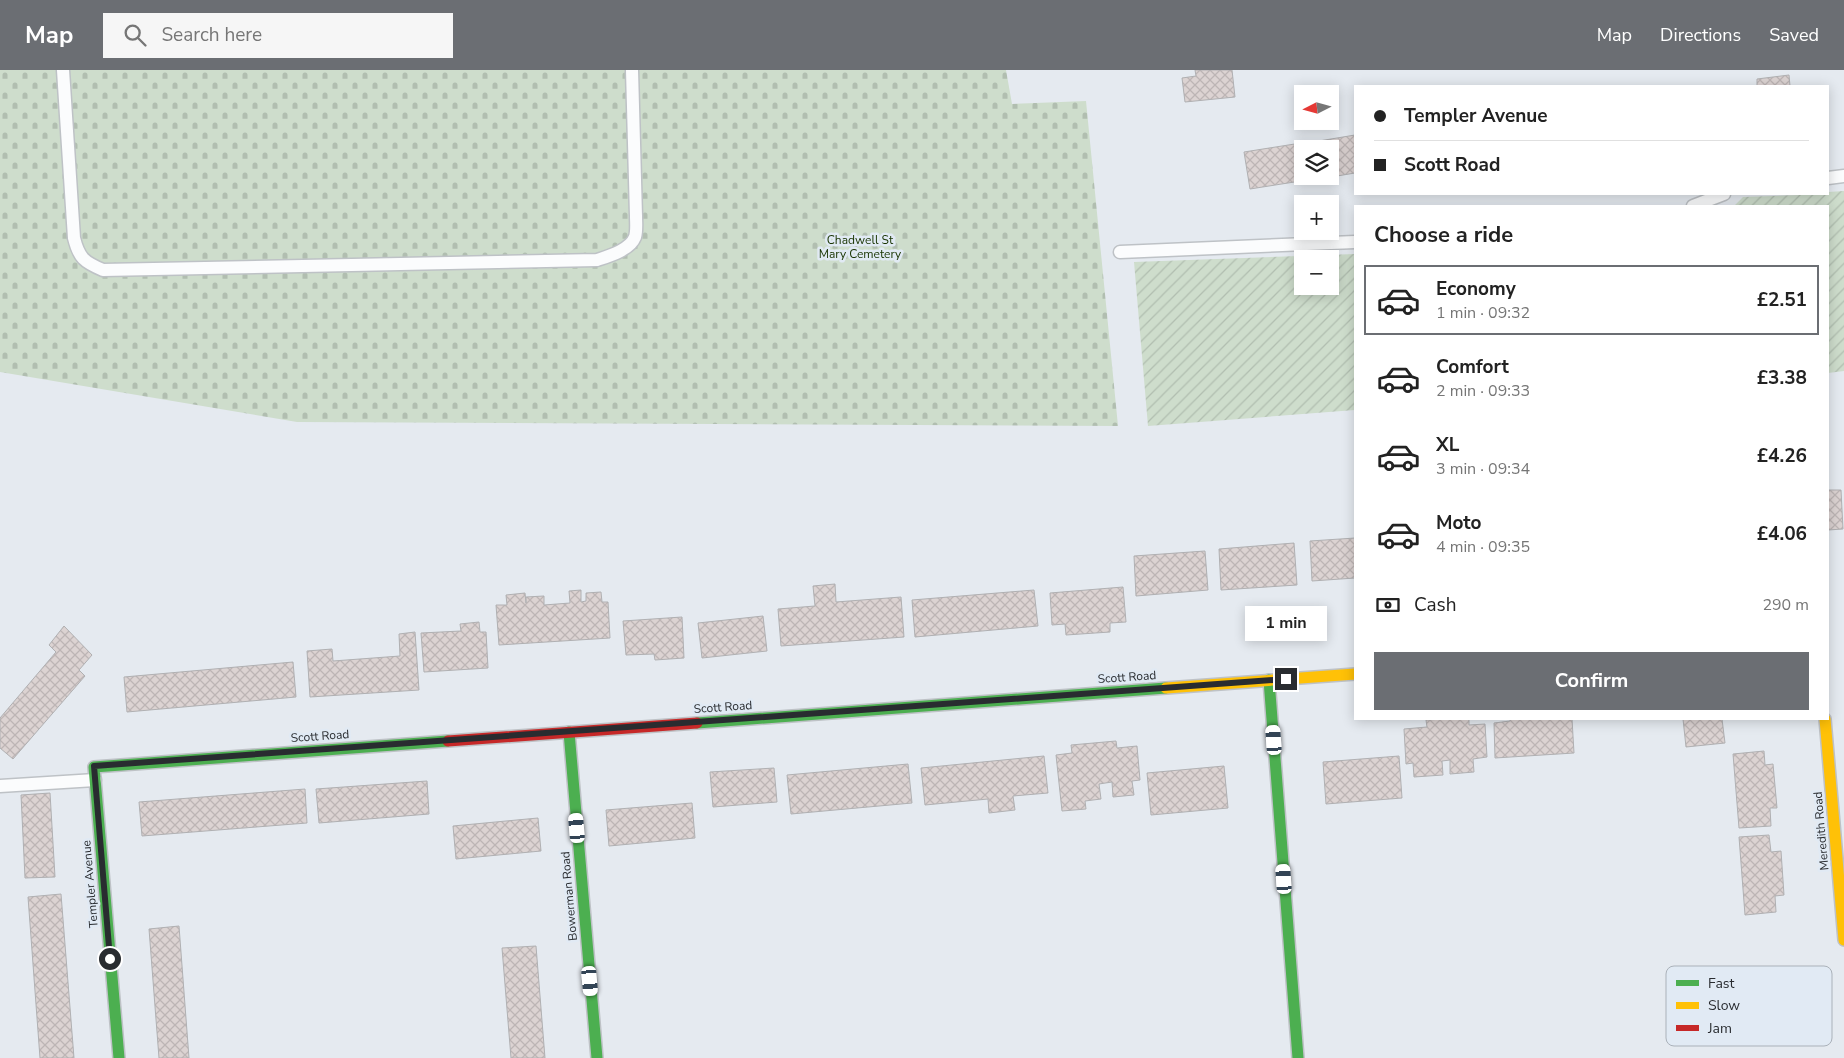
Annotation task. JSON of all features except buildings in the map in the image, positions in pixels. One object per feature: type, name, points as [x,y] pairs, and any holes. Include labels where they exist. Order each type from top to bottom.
[{"type":"street","name":"Scott Road","points":[[94,766],[1354,674]]},
{"type":"street","points":[[1269,680],[1298,1058]]},
{"type":"street","name":"Meredith Road","points":[[1825,720],[1844,940]]},
{"type":"street","name":"Bowerman Road","points":[[569,732],[597,1058]]},
{"type":"street","name":"Templer Avenue","points":[[94,766],[119,1058]]},
{"type":"lane","points":[[62,70],[74,238],[78,253],[87,263],[103,270],[597,260],[610,256],[624,249],[635,237],[632,70]]},
{"type":"lane","points":[[1829,178],[1844,176]]},
{"type":"lane","points":[[1696,205],[1721,195]]},
{"type":"lane","points":[[1120,252],[1354,242]]},
{"type":"lane","points":[[0,786],[95,780]]},
{"type":"green space","name":"Chadwell St Mary Cemetery","points":[[0,70],[1006,70],[1012,104],[1086,101],[1118,426],[297,422],[0,372]]},
{"type":"green space","points":[[1844,191],[1844,371],[1829,373],[1829,205],[1735,205],[1743,197],[1829,195],[1829,192]]},
{"type":"green space","points":[[1354,254],[1354,410],[1148,426],[1134,262],[1294,256],[1294,295],[1339,295],[1339,255]]},
{"type":"traffic: fast","points":[[1269,680],[1298,1058]]},
{"type":"traffic: fast","points":[[697,723],[1166,688]]},
{"type":"traffic: fast","points":[[569,732],[597,1058]]},
{"type":"traffic: fast","points":[[119,1058],[94,767],[448,741]]},
{"type":"traffic: slow","points":[[1166,688],[1354,674]]},
{"type":"traffic: slow","points":[[1825,720],[1844,940]]},
{"type":"traffic: jam","points":[[448,741],[697,723]]},
{"type":"route","points":[[110,959],[94,766],[1286,679]]}]
